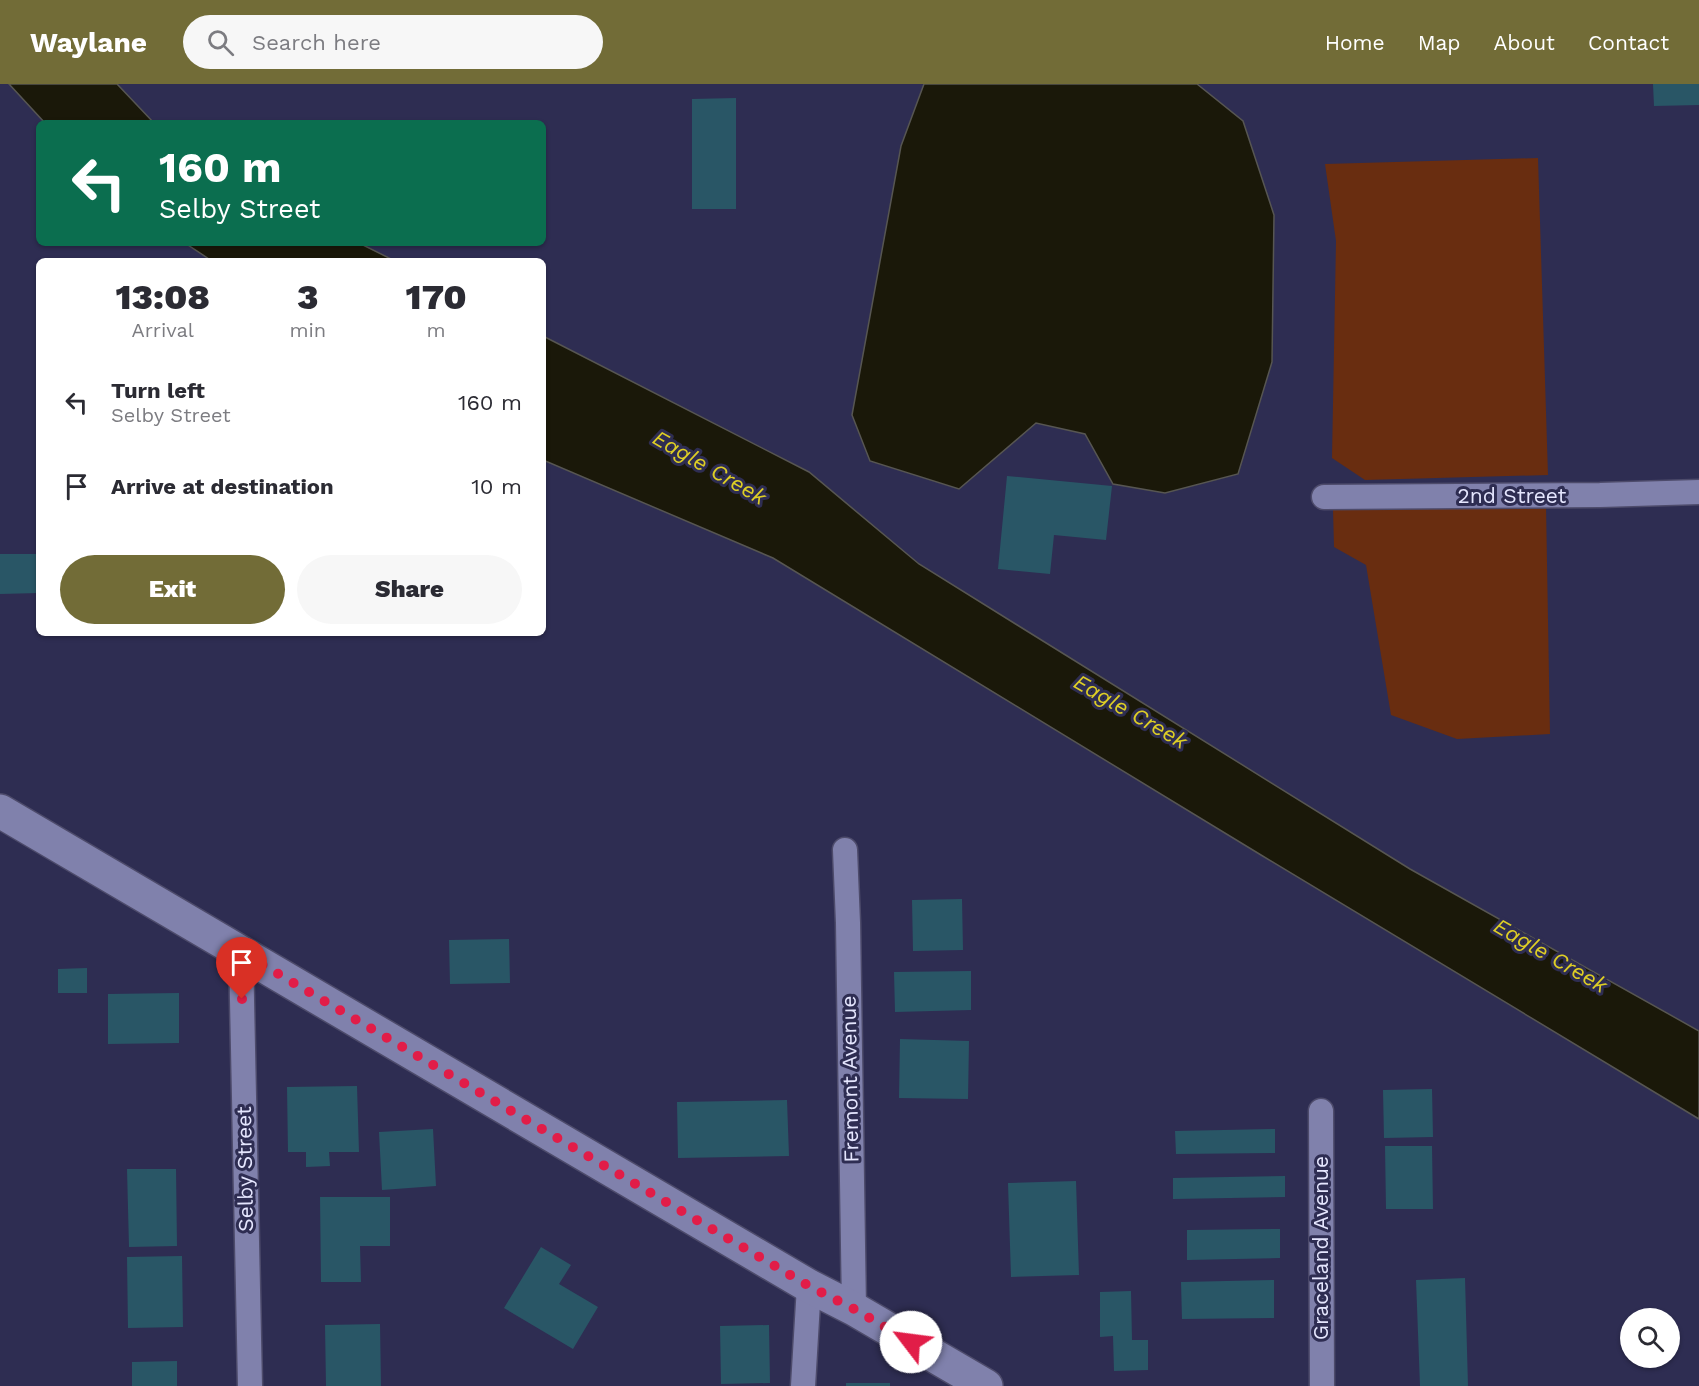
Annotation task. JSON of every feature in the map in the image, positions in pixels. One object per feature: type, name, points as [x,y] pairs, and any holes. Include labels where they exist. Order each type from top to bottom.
[{"type":"main road","points":[[0,811],[809,1286],[854,1309],[986,1386]]},
{"type":"street","name":"2nd Street","points":[[1324,497],[1699,492]]},
{"type":"street","name":"Fremont Avenue","points":[[845,850],[854,1309]]},
{"type":"street","name":"Selby Street","points":[[241,952],[250,1386]]},
{"type":"street","name":"Graceland Avenue","points":[[1321,1111],[1322,1386]]},
{"type":"street","points":[[803,1386],[809,1286]]},
{"type":"shaded area","points":[[1538,158],[1548,475],[1365,480],[1332,458],[1336,241],[1325,164]]},
{"type":"shaded area","points":[[1546,505],[1550,734],[1457,739],[1391,715],[1366,565],[1334,547],[1333,509]]},
{"type":"water","points":[[9,84],[117,84],[151,120],[42,120]]},
{"type":"water","points":[[924,84],[1197,84],[1243,121],[1274,215],[1272,362],[1238,474],[1165,493],[1113,484],[1085,434],[1036,423],[959,489],[870,461],[852,415],[901,146]]},
{"type":"water","points":[[190,246],[365,246],[389,258],[208,258]]},
{"type":"water","name":"Eagle Creek","points":[[546,338],[809,472],[919,564],[1410,869],[1699,1031],[1699,1119],[1261,855],[773,558],[546,461]]},
{"type":"building","points":[[1653,84],[1699,84],[1699,105],[1654,106]]},
{"type":"building","points":[[736,98],[736,209],[692,209],[692,99]]},
{"type":"building","points":[[1007,476],[1112,486],[1106,540],[1054,535],[1050,574],[998,569]]},
{"type":"building","points":[[0,554],[36,554],[36,593],[0,594]]},
{"type":"building","points":[[962,899],[963,950],[913,951],[912,900]]},
{"type":"building","points":[[509,939],[510,983],[450,984],[449,940]]},
{"type":"building","points":[[87,968],[87,993],[58,993],[58,969]]},
{"type":"building","points":[[971,971],[971,1010],[895,1012],[894,972]]},
{"type":"building","points":[[179,993],[179,1043],[108,1044],[108,994]]},
{"type":"building","points":[[900,1039],[969,1041],[968,1099],[899,1098]]},
{"type":"building","points":[[357,1086],[359,1152],[329,1152],[330,1166],[306,1167],[306,1152],[288,1152],[287,1087]]},
{"type":"building","points":[[1432,1089],[1433,1137],[1384,1138],[1383,1090]]},
{"type":"building","points":[[787,1100],[789,1156],[678,1158],[677,1102]]},
{"type":"building","points":[[433,1129],[436,1186],[382,1190],[379,1132]]},
{"type":"building","points":[[1275,1129],[1275,1153],[1176,1154],[1175,1131]]},
{"type":"building","points":[[1385,1146],[1432,1146],[1433,1209],[1386,1209]]},
{"type":"building","points":[[127,1169],[176,1169],[177,1246],[129,1247]]},
{"type":"building","points":[[1285,1176],[1285,1197],[1173,1199],[1173,1178]]},
{"type":"building","points":[[1076,1181],[1079,1275],[1011,1277],[1008,1183]]},
{"type":"building","points":[[320,1197],[390,1197],[390,1246],[360,1246],[361,1282],[321,1282]]},
{"type":"building","points":[[1280,1229],[1280,1258],[1187,1260],[1187,1230]]},
{"type":"building","points":[[541,1247],[571,1265],[559,1284],[598,1307],[573,1349],[504,1308]]},
{"type":"building","points":[[182,1256],[183,1327],[128,1328],[127,1257]]},
{"type":"building","points":[[1465,1278],[1468,1386],[1420,1386],[1416,1280]]},
{"type":"building","points":[[1274,1280],[1274,1318],[1182,1319],[1181,1282]]},
{"type":"building","points":[[1131,1291],[1132,1340],[1148,1340],[1148,1370],[1114,1371],[1113,1336],[1100,1337],[1100,1292]]},
{"type":"building","points":[[380,1324],[381,1386],[326,1386],[325,1325]]},
{"type":"building","points":[[769,1325],[770,1383],[721,1384],[720,1326]]},
{"type":"building","points":[[177,1361],[177,1386],[132,1386],[132,1362]]},
{"type":"building","points":[[846,1383],[890,1383],[890,1386],[846,1386]]},
{"type":"route","points":[[242,999],[241,952],[809,1286],[911,1342]]}]
